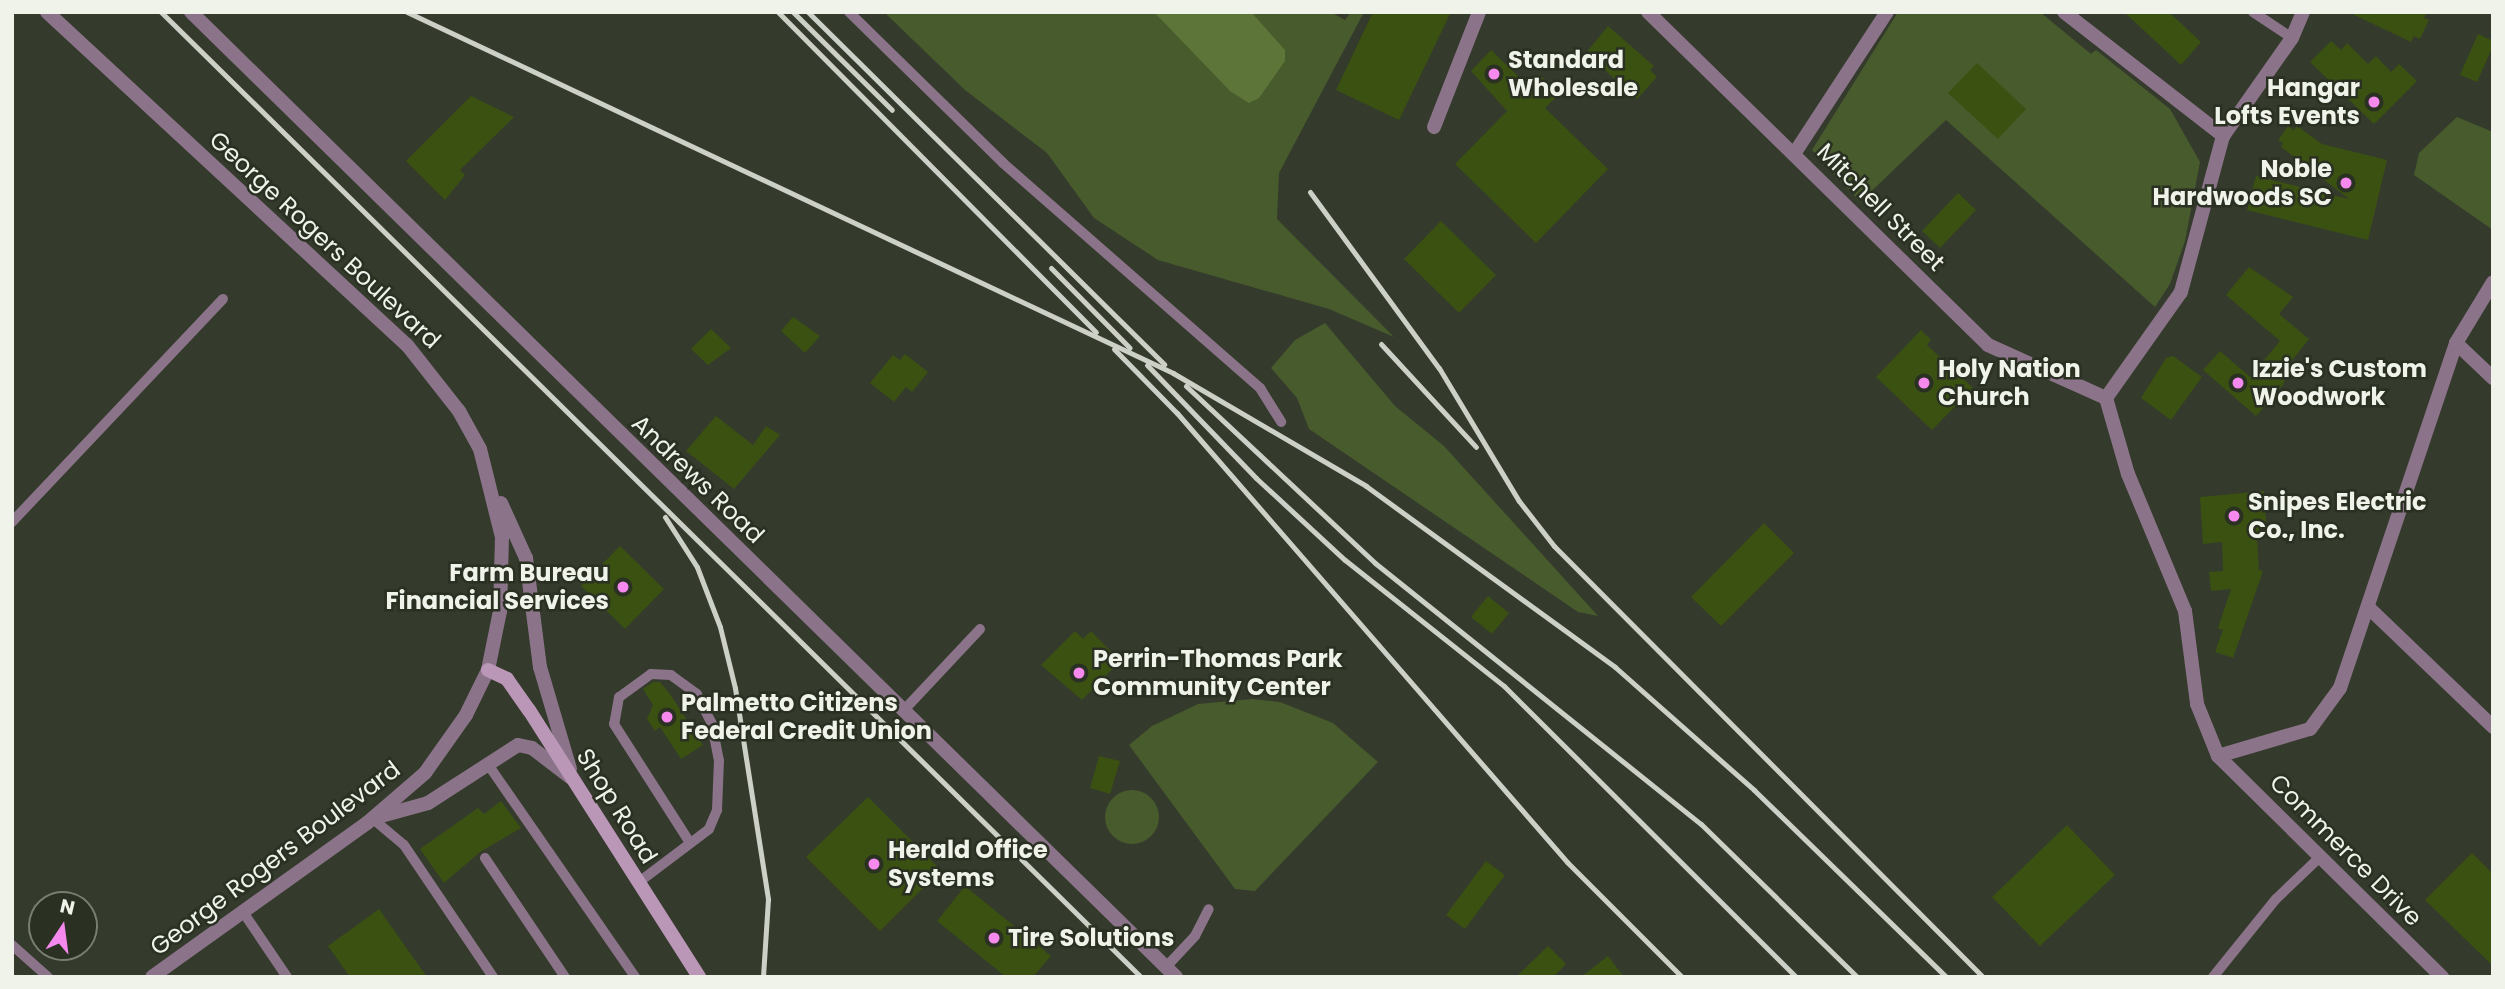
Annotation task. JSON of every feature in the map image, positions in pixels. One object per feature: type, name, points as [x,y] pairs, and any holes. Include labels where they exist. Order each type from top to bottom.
[{"type":"street","name":"George Rogers Boulevard","points":[[47,12],[407,345],[459,411],[486,469],[502,537],[503,578],[488,670],[466,715],[425,774],[373,819],[152,977]]},
{"type":"street","name":"Andrews Road","points":[[191,12],[1171,972]]},
{"type":"street","points":[[1434,127],[1479,12]]},
{"type":"street","name":"Mitchell Street","points":[[1648,12],[1988,345],[2106,398]]},
{"type":"street","points":[[1794,154],[1887,12]]},
{"type":"street","points":[[2064,12],[2223,136]]},
{"type":"street","points":[[2303,12],[2292,37],[2223,136],[2181,292],[2106,398],[2128,474],[2185,611],[2197,704],[2218,756],[2310,729],[2340,688],[2456,343],[2493,282]]},
{"type":"street","points":[[2456,343],[2493,378]]},
{"type":"street","points":[[486,469],[526,558],[540,667],[573,779]]},
{"type":"street","points":[[2369,608],[2493,727]]},
{"type":"street","name":"Shop Road","points":[[488,670],[507,679],[699,977]]},
{"type":"street","points":[[373,819],[428,803],[518,745],[532,748],[573,779]]},
{"type":"street","name":"Commerce Drive","points":[[2218,756],[2442,977]]},
{"type":"lane","points":[[849,12],[993,154],[1260,388],[1281,422]]},
{"type":"lane","points":[[2253,12],[2292,37]]},
{"type":"lane","points":[[12,522],[223,299]]},
{"type":"lane","points":[[904,710],[980,629]]},
{"type":"lane","points":[[639,882],[709,829],[717,810],[719,761],[712,724],[697,694],[671,675],[651,674],[619,697],[614,724],[690,843]]},
{"type":"lane","points":[[487,763],[635,977]]},
{"type":"lane","points":[[373,819],[404,845],[493,977]]},
{"type":"lane","points":[[2213,977],[2276,898],[2320,857]]},
{"type":"lane","points":[[485,858],[565,977]]},
{"type":"lane","points":[[1171,972],[1209,909]]},
{"type":"lane","points":[[243,912],[287,977]]},
{"type":"lane","points":[[12,944],[48,977]]},
{"type":"shaded area","points":[[884,12],[1331,12],[1345,20],[1351,12],[1364,12],[1279,173],[1277,219],[1394,337],[1329,309],[1158,260],[1094,218],[1047,153],[965,90]]},
{"type":"shaded area","points":[[1154,12],[1251,12],[1285,50],[1285,61],[1259,98],[1249,103],[1230,91]]},
{"type":"shaded area","points":[[1898,12],[2040,12],[2091,54],[2096,50],[2170,109],[2200,162],[2185,241],[2170,284],[2155,307],[1946,120],[1860,202],[1812,150]]},
{"type":"shaded area","points":[[2457,117],[2493,132],[2493,230],[2414,175],[2419,153]]},
{"type":"shaded area","points":[[1325,323],[1395,406],[1444,446],[1598,616],[1578,612],[1309,429],[1297,398],[1271,368],[1295,340]]},
{"type":"shaded area","points":[[1252,699],[1280,702],[1333,723],[1378,762],[1255,891],[1235,889],[1129,745],[1152,726],[1198,704]]},
{"type":"shaded area","points":[[1132,790],[1151,798],[1159,817],[1151,836],[1132,844],[1113,836],[1105,817],[1113,798]]},
{"type":"building","points":[[1373,12],[1451,12],[1399,120],[1336,90]]},
{"type":"building","points":[[2124,12],[2169,12],[2201,42],[2181,65]]},
{"type":"building","points":[[2348,12],[2427,12],[2424,18],[2429,20],[2420,39],[2414,36],[2411,42]]},
{"type":"building","points":[[1608,26],[1654,66],[1650,70],[1657,77],[1637,99],[1586,53]]},
{"type":"building","points":[[2478,34],[2493,41],[2493,46],[2477,82],[2460,75]]},
{"type":"building","name":"Hangar Lofts Events","points":[[2331,41],[2341,50],[2347,43],[2368,64],[2376,56],[2391,72],[2399,64],[2417,81],[2374,124],[2310,62]]},
{"type":"building","points":[[1491,50],[1527,85],[1539,74],[1559,94],[1545,108],[1608,169],[1536,243],[1455,164],[1507,111],[1471,71]]},
{"type":"building","points":[[1977,63],[2026,109],[1998,139],[1948,93]]},
{"type":"building","points":[[471,96],[514,117],[460,170],[465,175],[445,200],[406,161]]},
{"type":"building","name":"Noble Hardwoods SC","points":[[2288,126],[2294,130],[2297,126],[2322,144],[2387,160],[2368,240],[2247,210],[2256,176],[2349,199],[2281,147],[2283,143],[2278,140]]},
{"type":"building","points":[[1958,193],[1976,210],[1940,248],[1922,231]]},
{"type":"building","points":[[1441,221],[1496,275],[1459,313],[1404,259]]},
{"type":"building","points":[[2249,267],[2293,297],[2279,314],[2309,339],[2282,373],[2286,376],[2283,385],[2256,416],[2203,370],[2220,351],[2250,377],[2280,341],[2226,295]]},
{"type":"building","points":[[793,317],[820,336],[805,353],[781,331]]},
{"type":"building","points":[[711,329],[731,348],[708,365],[691,349]]},
{"type":"building","name":"Holy Nation Church","points":[[1921,330],[1931,340],[1927,345],[1973,388],[1932,430],[1876,377]]},
{"type":"building","points":[[905,354],[928,372],[912,392],[906,387],[894,402],[870,383],[893,355],[900,360]]},
{"type":"building","points":[[2173,356],[2202,377],[2171,420],[2141,398],[2166,358]]},
{"type":"building","points":[[716,416],[753,445],[766,426],[780,435],[734,489],[686,451]]},
{"type":"building","points":[[2264,491],[2267,535],[2257,535],[2259,570],[2263,571],[2233,658],[2215,652],[2223,630],[2218,628],[2231,589],[2211,591],[2209,572],[2223,571],[2222,542],[2203,544],[2200,497]]},
{"type":"building","points":[[1764,523],[1794,553],[1721,626],[1691,597]]},
{"type":"building","name":"Farm Bureau Financial Services","points":[[620,546],[664,589],[625,629],[581,586]]},
{"type":"building","points":[[1488,596],[1509,613],[1492,634],[1471,617]]},
{"type":"building","name":"Perrin-Thomas Park Community Center","points":[[1075,631],[1083,639],[1091,631],[1120,661],[1082,700],[1041,665]]},
{"type":"building","name":"Palmetto Citizens Federal Credit Union","points":[[653,682],[660,682],[670,694],[703,745],[681,759],[660,727],[655,731],[647,719],[653,705],[643,689]]},
{"type":"building","points":[[1099,756],[1120,761],[1110,794],[1090,788]]},
{"type":"building","name":"Herald Office Systems","points":[[868,797],[941,870],[880,931],[806,857]]},
{"type":"building","points":[[501,801],[521,828],[480,852],[444,883],[420,849],[478,808],[484,814]]},
{"type":"building","points":[[2067,825],[2115,875],[2040,946],[1992,897]]},
{"type":"building","points":[[2472,853],[2493,874],[2493,966],[2425,900]]},
{"type":"building","points":[[1486,861],[1505,875],[1465,929],[1446,915]]},
{"type":"building","name":"Tire Solutions","points":[[965,886],[1051,956],[1033,977],[1006,977],[937,921]]},
{"type":"building","points":[[379,909],[427,977],[350,977],[328,946]]},
{"type":"building","points":[[1548,946],[1566,964],[1553,977],[1516,977]]},
{"type":"building","points":[[1608,956],[1624,977],[1581,977]]},
{"type":"railway","points":[[161,12],[1141,977]]},
{"type":"railway","points":[[407,12],[1173,373],[1366,486],[1615,667],[1754,790],[1946,977]]},
{"type":"railway","points":[[778,12],[1096,332]]},
{"type":"railway","points":[[793,12],[892,110]]},
{"type":"railway","points":[[808,12],[1164,364]]},
{"type":"railway","points":[[1310,192],[1439,368],[1519,501],[1554,546],[1983,977]]},
{"type":"railway","points":[[1051,268],[1130,348]]},
{"type":"railway","points":[[1381,344],[1476,447]]},
{"type":"railway","points":[[1114,349],[1177,413],[1567,862],[1682,977]]},
{"type":"railway","points":[[1147,365],[1256,478],[1345,560],[1504,686],[1796,977]]},
{"type":"railway","points":[[1186,386],[1375,563],[1701,824],[1857,977]]},
{"type":"railway","points":[[665,517],[697,567],[720,627],[735,688],[768,899],[763,977]]},
{"type":"place","name":"Standard Wholesale","points":[[1494,74]]},
{"type":"place","name":"Hangar Lofts Events","points":[[2374,102]]},
{"type":"place","name":"Noble Hardwoods SC","points":[[2346,183]]},
{"type":"place","name":"Holy Nation Church","points":[[1924,383]]},
{"type":"place","name":"Izzie's Custom Woodwork","points":[[2238,383]]},
{"type":"place","name":"Snipes Electric Co., Inc.","points":[[2234,516]]},
{"type":"place","name":"Farm Bureau Financial Services","points":[[623,587]]},
{"type":"place","name":"Perrin-Thomas Park Community Center","points":[[1079,673]]},
{"type":"place","name":"Palmetto Citizens Federal Credit Union","points":[[667,717]]},
{"type":"place","name":"Herald Office Systems","points":[[874,864]]},
{"type":"place","name":"Tire Solutions","points":[[994,938]]}]
